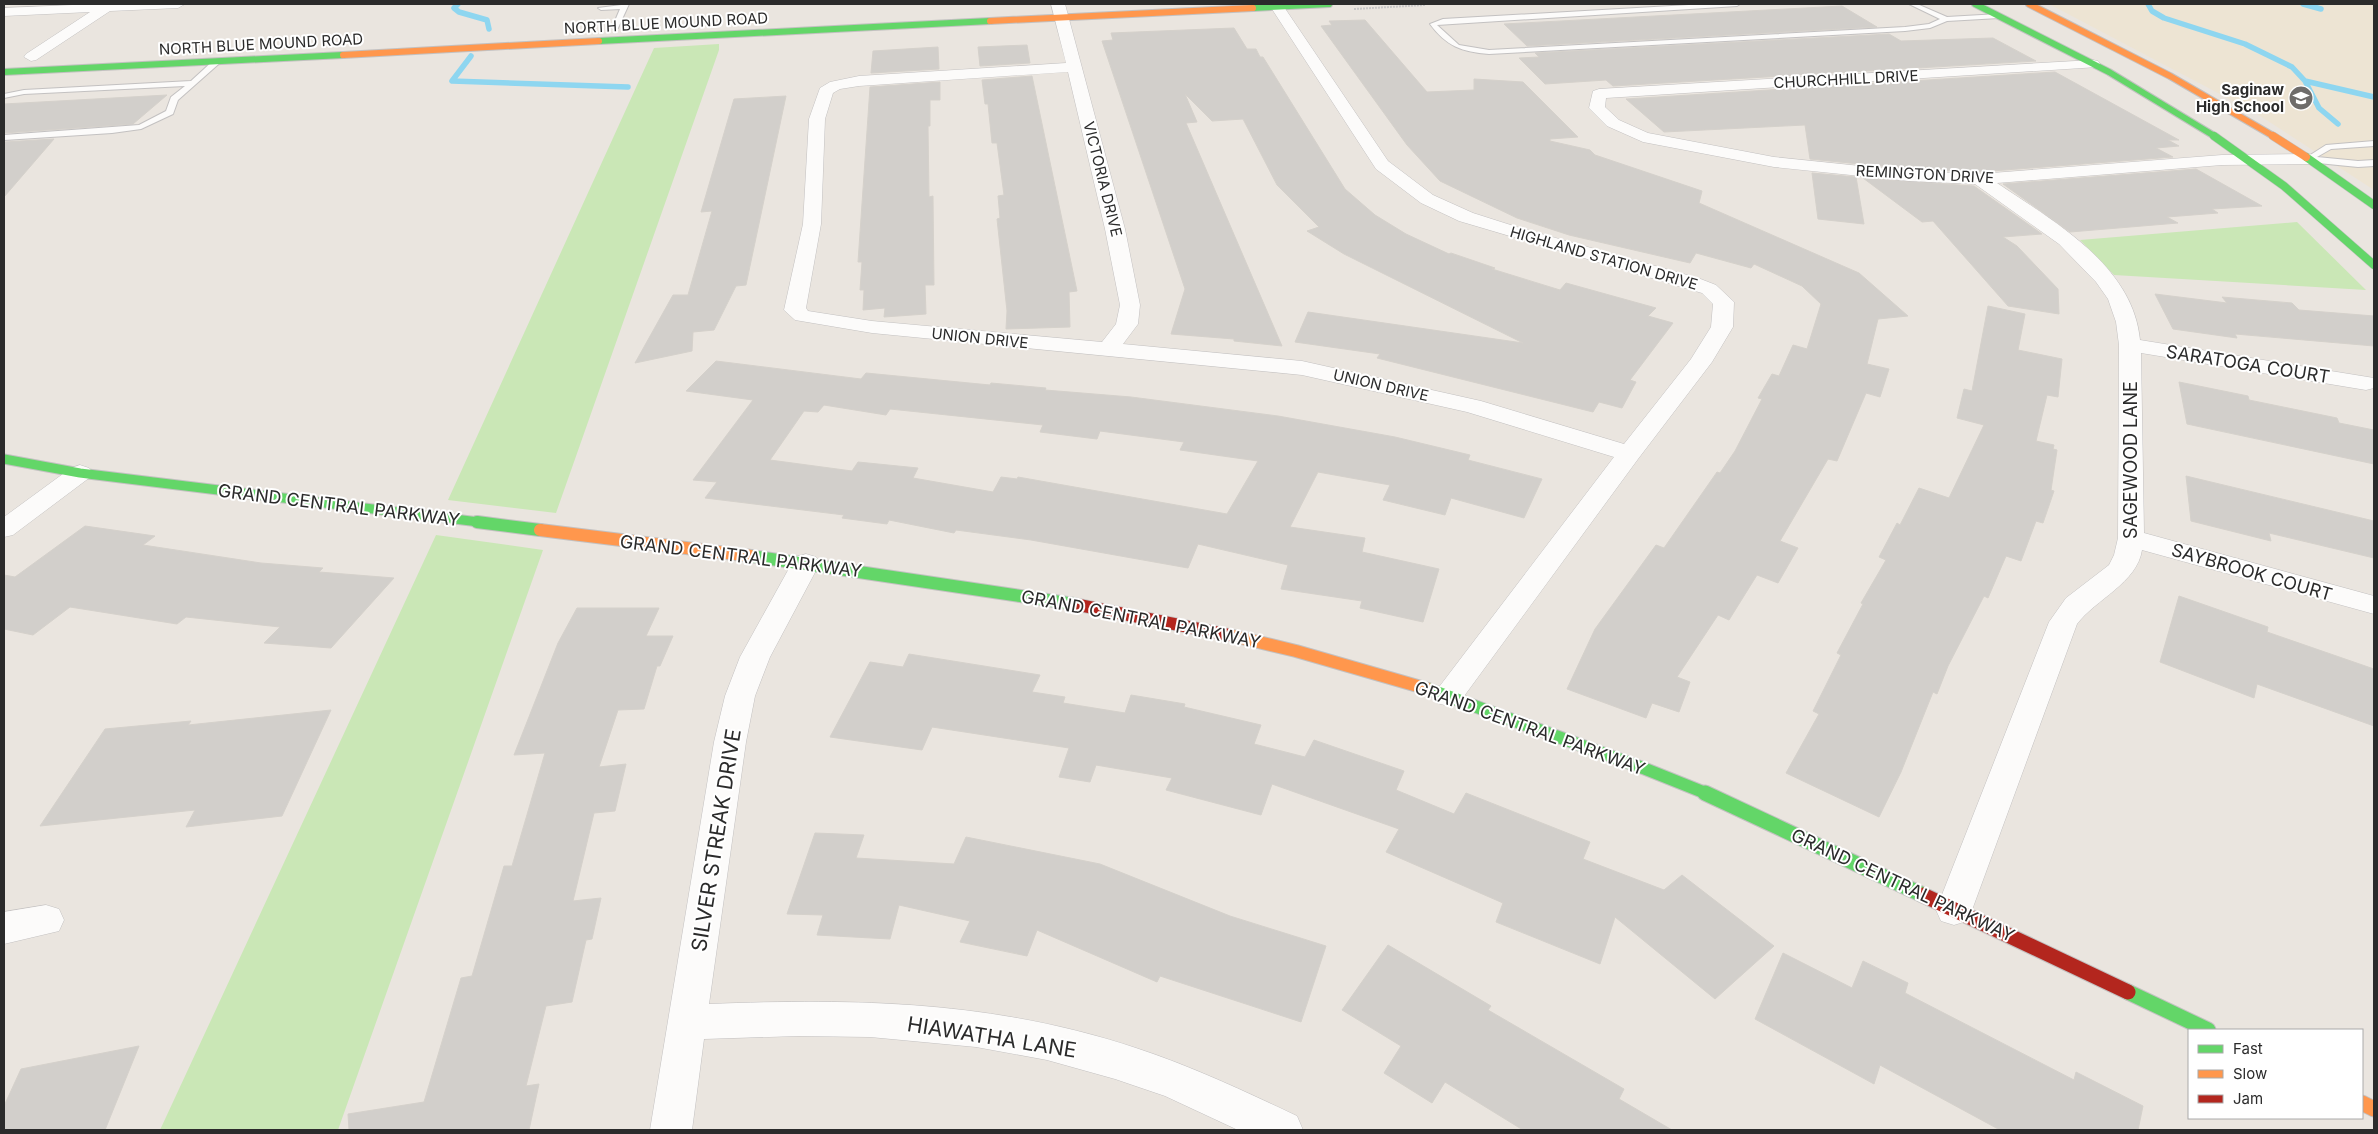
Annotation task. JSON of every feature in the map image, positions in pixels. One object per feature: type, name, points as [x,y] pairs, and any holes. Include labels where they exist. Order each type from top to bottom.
[{"type":"main road","name":"NORTH BLUE MOUND ROAD","points":[[5,73],[1060,7],[1330,4]]},
{"type":"main road","points":[[1975,4],[2093,64],[2158,100],[2247,159],[2301,200],[2374,265]]},
{"type":"main road","points":[[2029,4],[2209,96],[2308,158],[2374,206]]},
{"type":"main road","name":"NORTH BLUE MOUND ROAD","points":[[595,29],[674,25]]},
{"type":"main road","points":[[5,73],[27,57],[56,56]]},
{"type":"main road","name":"GRAND CENTRAL PARKWAY","points":[[4,459],[80,473],[806,563],[1040,598],[1211,630],[1296,651],[1448,695],[1643,768],[1732,804],[2206,1029]]},
{"type":"street","points":[[4,12],[110,5],[178,4]]},
{"type":"street","points":[[27,57],[110,5]]},
{"type":"street","name":"HIGHLAND STATION DRIVE","points":[[1277,6],[1382,165],[1427,199],[1466,217],[1513,232],[1691,282],[1709,289],[1724,302],[1722,327],[1701,362],[1629,454],[1448,695]]},
{"type":"street","name":"VICTORIA DRIVE","points":[[1060,7],[1115,229],[1130,305],[1127,324],[1107,351]]},
{"type":"street","name":"CHURCHHILL DRIVE","points":[[1599,94],[2093,64]]},
{"type":"street","name":"UNION DRIVE","points":[[1075,67],[859,81],[835,85],[826,91],[817,119],[812,224],[795,310],[802,316],[826,322],[1107,351],[1225,359],[1302,368],[1473,406],[1629,454]]},
{"type":"street","name":"REMINGTON DRIVE","points":[[1599,94],[1597,108],[1614,123],[1644,137],[1774,162],[1909,176],[1979,179],[2247,159],[2308,158]]},
{"type":"street","name":"SAGEWOOD LANE","points":[[1954,910],[2063,622],[2076,605],[2120,570],[2128,556],[2131,538],[2130,344],[2127,321],[2105,278],[2054,233],[1979,179]]},
{"type":"street","name":"SARATOGA COURT","points":[[2130,344],[2366,383]]},
{"type":"street","points":[[4,529],[80,473]]},
{"type":"street","name":"SAYBROOK COURT","points":[[2131,538],[2374,606]]},
{"type":"street","name":"SILVER STREAK DRIVE","points":[[671,1130],[730,742],[740,696],[755,658],[806,563]]},
{"type":"street","points":[[4,928],[46,920]]},
{"type":"street","name":"HIAWATHA LANE","points":[[688,1022],[861,1019],[967,1029],[1044,1042],[1116,1060],[1203,1092],[1282,1130]]},
{"type":"lane","points":[[1737,4],[1658,6],[1461,19],[1433,24],[1446,40],[1465,50],[1490,52],[1905,29],[1930,26],[1946,19],[1999,16]]},
{"type":"lane","points":[[1912,4],[1946,19]]},
{"type":"lane","points":[[601,8],[626,5],[625,28]]},
{"type":"lane","points":[[4,138],[112,132],[141,127],[170,112],[174,100],[218,61]]},
{"type":"lane","points":[[4,96],[24,92],[192,83]]},
{"type":"lane","points":[[4,89],[24,92]]},
{"type":"lane","points":[[2308,158],[2329,147],[2374,144]]},
{"type":"lane","points":[[2308,158],[2358,164],[2374,163]]},
{"type":"shaded area","name":"Saginaw High School","points":[[2049,4],[2374,4],[2374,190],[2254,112]]},
{"type":"green space","points":[[719,44],[719,50],[556,513],[448,500],[654,48]]},
{"type":"green space","points":[[2297,222],[2366,290],[2114,275],[2080,240]]},
{"type":"green space","points":[[436,535],[543,550],[338,1130],[160,1130]]},
{"type":"building","points":[[1842,6],[1877,27],[1527,46],[1504,24]]},
{"type":"building","points":[[1365,20],[1427,92],[1474,90],[1474,79],[1523,82],[1578,137],[1550,139],[1550,141],[1590,150],[1595,155],[1702,191],[1699,203],[1859,273],[1908,316],[1878,319],[1867,364],[1889,369],[1880,397],[1866,393],[1837,461],[1828,459],[1780,541],[1798,548],[1778,583],[1757,575],[1729,620],[1718,615],[1677,677],[1690,682],[1679,712],[1652,703],[1646,718],[1567,689],[1595,629],[1656,545],[1664,548],[1717,472],[1720,473],[1735,451],[1762,399],[1758,398],[1772,374],[1779,376],[1793,345],[1807,349],[1821,304],[1802,286],[1754,264],[1751,268],[1696,253],[1690,263],[1569,235],[1517,218],[1440,181],[1407,145],[1321,26],[1332,25],[1329,21]]},
{"type":"building","points":[[1234,28],[1247,49],[1256,49],[1260,57],[1263,57],[1345,189],[1375,215],[1406,234],[1449,254],[1451,253],[1495,268],[1492,269],[1560,290],[1566,283],[1656,308],[1648,316],[1673,323],[1630,380],[1636,382],[1622,408],[1599,402],[1593,412],[1377,358],[1380,354],[1295,342],[1308,312],[1523,343],[1344,254],[1307,231],[1319,227],[1277,185],[1243,119],[1212,121],[1185,94],[1197,122],[1186,123],[1282,346],[1234,341],[1234,339],[1171,334],[1185,289],[1102,41],[1113,40],[1111,33]]},
{"type":"building","points":[[1889,34],[1901,41],[1993,38],[2036,61],[1613,86],[1606,80],[1545,84],[1519,58],[1539,57],[1535,53]]},
{"type":"building","points":[[1027,45],[1030,63],[980,66],[978,47]]},
{"type":"building","points":[[938,47],[939,69],[871,73],[873,51]]},
{"type":"building","points":[[2055,72],[2179,140],[2168,140],[2179,146],[2156,148],[2173,157],[1979,172],[1909,169],[1810,159],[1805,125],[1664,132],[1626,99]]},
{"type":"building","points":[[1032,76],[1077,291],[1069,292],[1070,327],[1006,329],[1007,311],[997,219],[1000,218],[998,196],[1004,195],[997,143],[992,143],[988,104],[985,104],[982,80]]},
{"type":"building","points":[[940,82],[940,100],[930,100],[930,126],[928,126],[929,197],[933,196],[934,285],[925,285],[926,314],[884,317],[885,308],[863,310],[864,290],[860,290],[862,262],[858,262],[870,87]]},
{"type":"building","points":[[167,95],[133,124],[4,133],[4,104]]},
{"type":"building","points":[[786,96],[746,285],[736,286],[714,330],[693,332],[692,351],[635,363],[673,295],[688,295],[712,211],[701,212],[734,99]]},
{"type":"building","points":[[54,139],[4,197],[4,142]]},
{"type":"building","points":[[2196,169],[2262,206],[2212,209],[2218,213],[2167,217],[2178,223],[2070,232],[2003,184]]},
{"type":"building","points":[[1812,173],[1856,177],[1864,224],[1818,219]]},
{"type":"building","points":[[1863,178],[1974,186],[2042,234],[2003,237],[2017,246],[2058,289],[2059,314],[2008,306],[1933,221],[1922,222]]},
{"type":"building","points":[[2155,294],[2227,303],[2222,297],[2292,303],[2299,310],[2374,316],[2374,346],[2235,334],[2237,338],[2173,329]]},
{"type":"building","points":[[1988,306],[2025,314],[2018,350],[2062,359],[2058,397],[2047,395],[2036,441],[2054,445],[2053,449],[2057,450],[2051,490],[2054,491],[2043,523],[2036,521],[2021,561],[2006,556],[1988,598],[1984,596],[1948,666],[1937,694],[1933,692],[1901,772],[1879,817],[1786,773],[1819,714],[1813,711],[1841,655],[1837,653],[1863,604],[1861,603],[1886,560],[1879,557],[1897,523],[1900,525],[1919,488],[1949,498],[1984,425],[1957,418],[1964,389],[1972,391]]},
{"type":"building","points":[[716,361],[861,379],[866,373],[990,385],[991,383],[1046,388],[1045,390],[1131,397],[1278,416],[1395,437],[1470,455],[1468,460],[1542,479],[1524,518],[1451,498],[1445,515],[1383,500],[1390,485],[1318,472],[1290,527],[1365,538],[1362,552],[1439,569],[1423,622],[1360,608],[1362,601],[1281,589],[1288,565],[1198,544],[1188,568],[1031,540],[956,530],[954,533],[889,520],[887,524],[842,518],[844,515],[705,498],[717,482],[693,480],[753,400],[686,391]],"holes":[[[824,405],[886,415],[890,409],[1043,425],[1040,432],[1097,439],[1100,431],[1184,442],[1180,450],[1258,461],[1227,514],[1018,477],[1017,479],[1001,477],[993,492],[913,478],[918,468],[858,462],[852,471],[770,460],[804,411],[818,412]]]},
{"type":"building","points":[[2179,382],[2248,396],[2249,400],[2337,418],[2339,423],[2374,430],[2374,464],[2187,424]]},
{"type":"building","points":[[2186,476],[2374,521],[2374,558],[2269,533],[2271,541],[2191,521]]},
{"type":"building","points":[[85,526],[155,536],[143,545],[261,563],[323,568],[319,572],[394,578],[331,648],[264,643],[280,627],[186,617],[177,624],[70,607],[33,635],[4,629],[4,575],[15,577]]},
{"type":"building","points":[[2179,596],[2268,627],[2267,632],[2374,669],[2374,726],[2257,684],[2254,698],[2160,662]]},
{"type":"building","points":[[577,608],[659,608],[646,636],[673,636],[660,666],[657,666],[644,709],[618,710],[599,767],[626,764],[615,811],[594,813],[573,901],[601,898],[592,939],[586,940],[572,1002],[546,1006],[526,1086],[539,1084],[529,1130],[349,1130],[348,1114],[424,1102],[461,978],[472,976],[504,866],[512,866],[545,753],[514,755],[558,643]]},
{"type":"building","points":[[909,654],[1040,675],[1032,692],[1065,697],[1063,703],[1125,713],[1131,695],[1185,704],[1184,707],[1261,725],[1254,744],[1305,757],[1314,740],[1404,771],[1396,790],[1454,814],[1466,793],[1590,842],[1583,859],[1664,890],[1682,875],[1774,946],[1715,999],[1615,917],[1600,964],[1496,922],[1503,903],[1386,852],[1399,829],[1272,784],[1261,815],[1166,790],[1172,778],[1096,765],[1090,782],[1059,777],[1069,748],[932,727],[922,750],[830,737],[870,662],[903,667]]},
{"type":"building","points":[[331,710],[282,816],[186,827],[195,810],[40,826],[105,729],[191,721],[188,725]]},
{"type":"building","points":[[815,833],[864,835],[856,858],[954,864],[966,837],[1100,864],[1230,916],[1326,946],[1301,1022],[1160,976],[1157,982],[1037,930],[1027,956],[960,942],[970,921],[899,905],[890,939],[817,935],[823,915],[787,914]]},
{"type":"building","points":[[1388,945],[1491,1006],[1488,1010],[1624,1089],[1619,1099],[1672,1130],[1523,1130],[1445,1082],[1432,1103],[1384,1073],[1401,1046],[1342,1010]]},
{"type":"building","points":[[1783,953],[1852,988],[1863,961],[1908,983],[1905,993],[2074,1080],[2076,1072],[2143,1106],[2138,1130],[2000,1130],[1880,1065],[1874,1084],[1755,1019]]},
{"type":"building","points":[[139,1046],[105,1130],[4,1130],[4,1106],[21,1069]]},
{"type":"waterway","points":[[458,4],[454,8],[459,12],[487,20],[489,29]]},
{"type":"waterway","points":[[2148,4],[2152,11],[2164,18],[2245,44],[2292,67],[2305,81]]},
{"type":"waterway","points":[[2303,4],[2321,9]]},
{"type":"waterway","points":[[471,56],[452,81],[628,87]]},
{"type":"waterway","points":[[2305,81],[2374,97]]},
{"type":"waterway","points":[[2305,81],[2319,108],[2338,124]]},
{"type":"traffic: fast","points":[[1253,8],[1329,4]]},
{"type":"traffic: fast","points":[[1975,4],[2109,72],[2161,101],[2211,133],[2284,186],[2374,265]]},
{"type":"traffic: fast","points":[[599,41],[990,21]]},
{"type":"traffic: fast","points":[[4,72],[343,55]]},
{"type":"traffic: fast","points":[[2306,157],[2374,205]]},
{"type":"traffic: fast","points":[[4,459],[80,473],[540,530]]},
{"type":"traffic: fast","points":[[751,556],[1074,604]]},
{"type":"traffic: fast","points":[[1428,689],[1643,768],[1732,804],[1923,895]]},
{"type":"traffic: fast","points":[[2128,992],[2206,1029]]},
{"type":"traffic: slow","points":[[2029,4],[2100,39],[2205,95],[2306,157]]},
{"type":"traffic: slow","points":[[990,21],[1253,8]]},
{"type":"traffic: slow","points":[[343,55],[599,41]]},
{"type":"traffic: slow","points":[[540,530],[751,556]]},
{"type":"traffic: slow","points":[[1229,635],[1296,651],[1428,689]]},
{"type":"traffic: slow","points":[[2363,1104],[2374,1109]]},
{"type":"traffic: jam","points":[[1074,604],[1229,635]]},
{"type":"traffic: jam","points":[[1923,895],[2128,992]]},
{"type":"place","name":"Saginaw High School","points":[[2301,98]]}]
